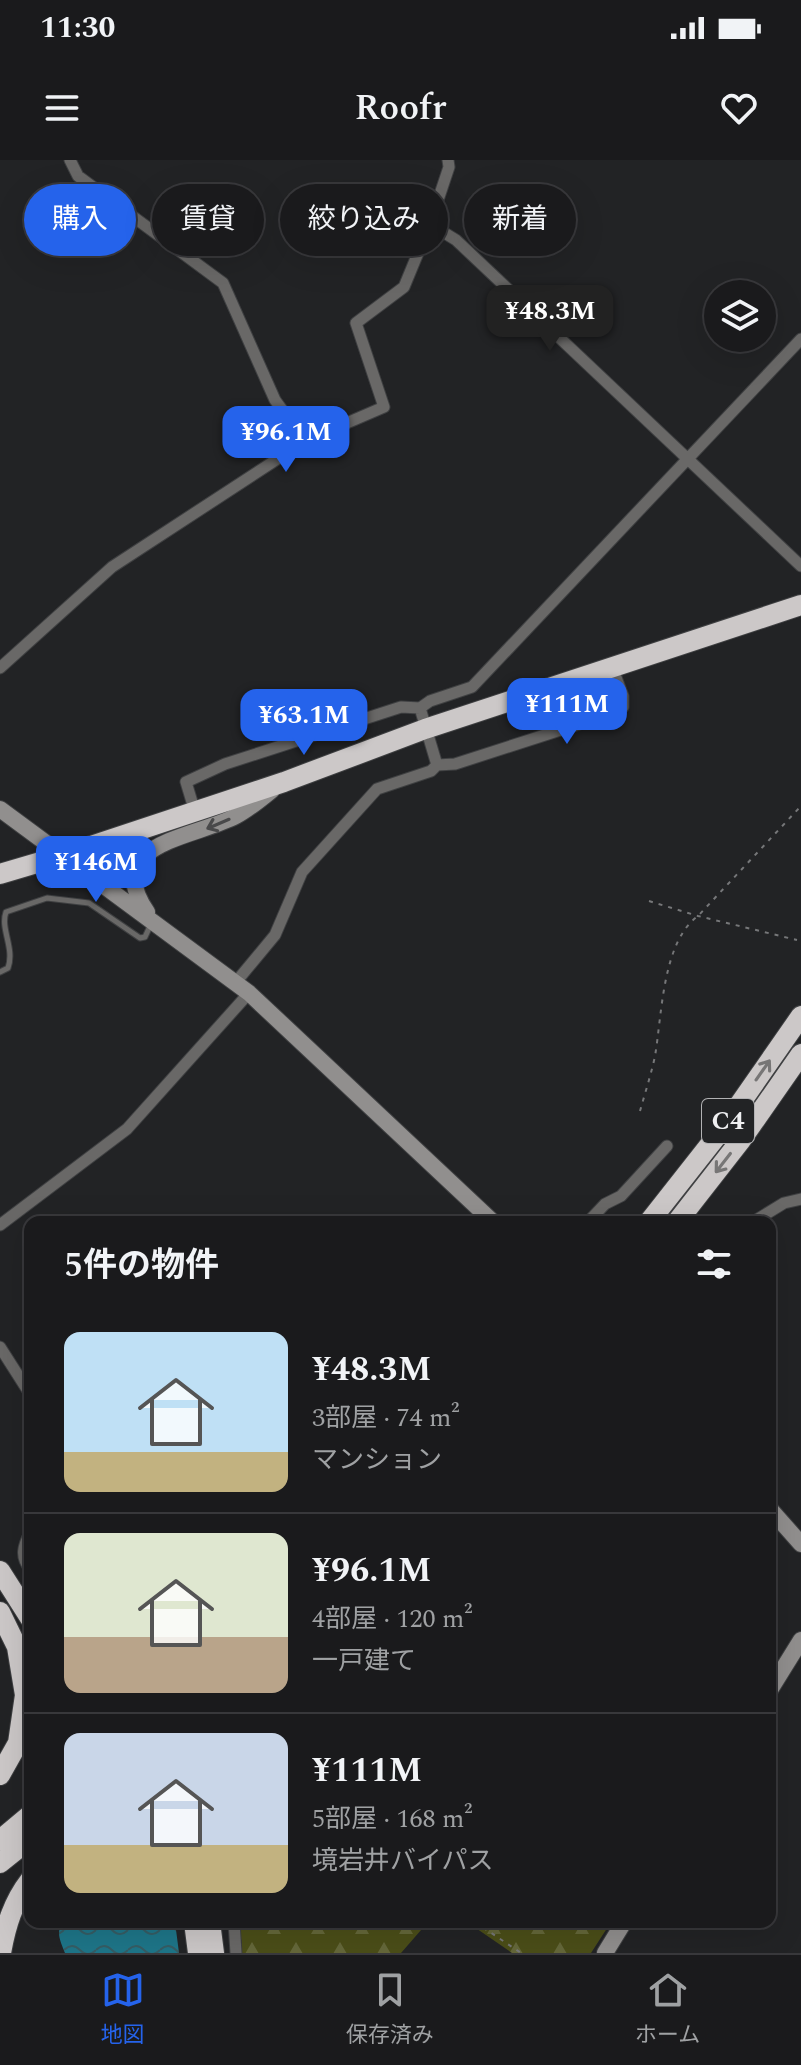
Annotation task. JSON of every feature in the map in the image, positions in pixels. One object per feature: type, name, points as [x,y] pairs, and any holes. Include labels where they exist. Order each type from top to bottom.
[{"type":"highway","points":[[0,874],[195,812],[425,729],[801,605]]},
{"type":"highway","points":[[0,882],[64,855]]},
{"type":"highway","name":"C4","points":[[654,1216],[723,1128],[801,1016]]},
{"type":"highway","name":"C4","points":[[682,1216],[741,1140],[801,1054]]},
{"type":"highway","points":[[0,1570],[24,1596]]},
{"type":"highway","points":[[0,1570],[24,1608]]},
{"type":"highway","points":[[0,1602],[24,1636]]},
{"type":"highway","points":[[0,1612],[17,1647],[24,1689]]},
{"type":"highway","points":[[0,1775],[18,1743],[24,1702]]},
{"type":"highway","points":[[0,1840],[24,1820]]},
{"type":"highway","points":[[0,1863],[24,1844]]},
{"type":"highway","points":[[1,1953],[10,1916],[24,1888]]},
{"type":"highway","points":[[195,1928],[198,1953]]},
{"type":"highway","points":[[211,1928],[214,1953]]},
{"type":"street","points":[[70,160],[78,176],[223,283],[275,400],[305,441]]},
{"type":"street","points":[[443,184],[448,160]]},
{"type":"street","points":[[448,235],[801,566]]},
{"type":"street","points":[[0,668],[112,567],[305,441],[384,407],[356,323],[404,287],[417,256]]},
{"type":"street","points":[[195,812],[186,782],[225,764],[401,707],[420,708],[430,701],[472,687],[801,339]]},
{"type":"street","points":[[0,1225],[127,1129],[242,987],[275,935],[302,872],[377,789],[431,771],[437,765],[455,764],[610,714],[623,707],[623,696],[612,667]]},
{"type":"street","points":[[420,708],[437,765]]},
{"type":"street","points":[[152,919],[140,903],[133,880],[140,860],[159,846],[238,815],[284,782]]},
{"type":"street","points":[[0,809],[242,987],[487,1216]]},
{"type":"street","points":[[594,1216],[605,1204],[621,1196],[667,1146]]},
{"type":"street","points":[[763,1216],[784,1203],[801,1199]]},
{"type":"street","points":[[0,1347],[24,1385]]},
{"type":"street","points":[[776,1516],[801,1544]]},
{"type":"street","points":[[776,1680],[801,1640]]},
{"type":"street","points":[[234,1928],[236,1953]]},
{"type":"street","points":[[605,1953],[620,1928]]},
{"type":"lane","points":[[0,972],[8,968],[10,961],[1,923],[3,916],[6,912],[42,899],[89,903],[140,938],[148,933],[152,919]]},
{"type":"path","points":[[640,1111],[655,1057],[665,977],[687,924],[801,806]]},
{"type":"path","points":[[649,901],[797,940]]},
{"type":"path","points":[[484,1928],[521,1953]]},
{"type":"green space","points":[[238,1928],[423,1928],[401,1953],[241,1953]]},
{"type":"green space","points":[[476,1928],[607,1928],[591,1953],[512,1953]]},
{"type":"water","points":[[60,1928],[176,1928],[179,1953],[65,1953]]}]
